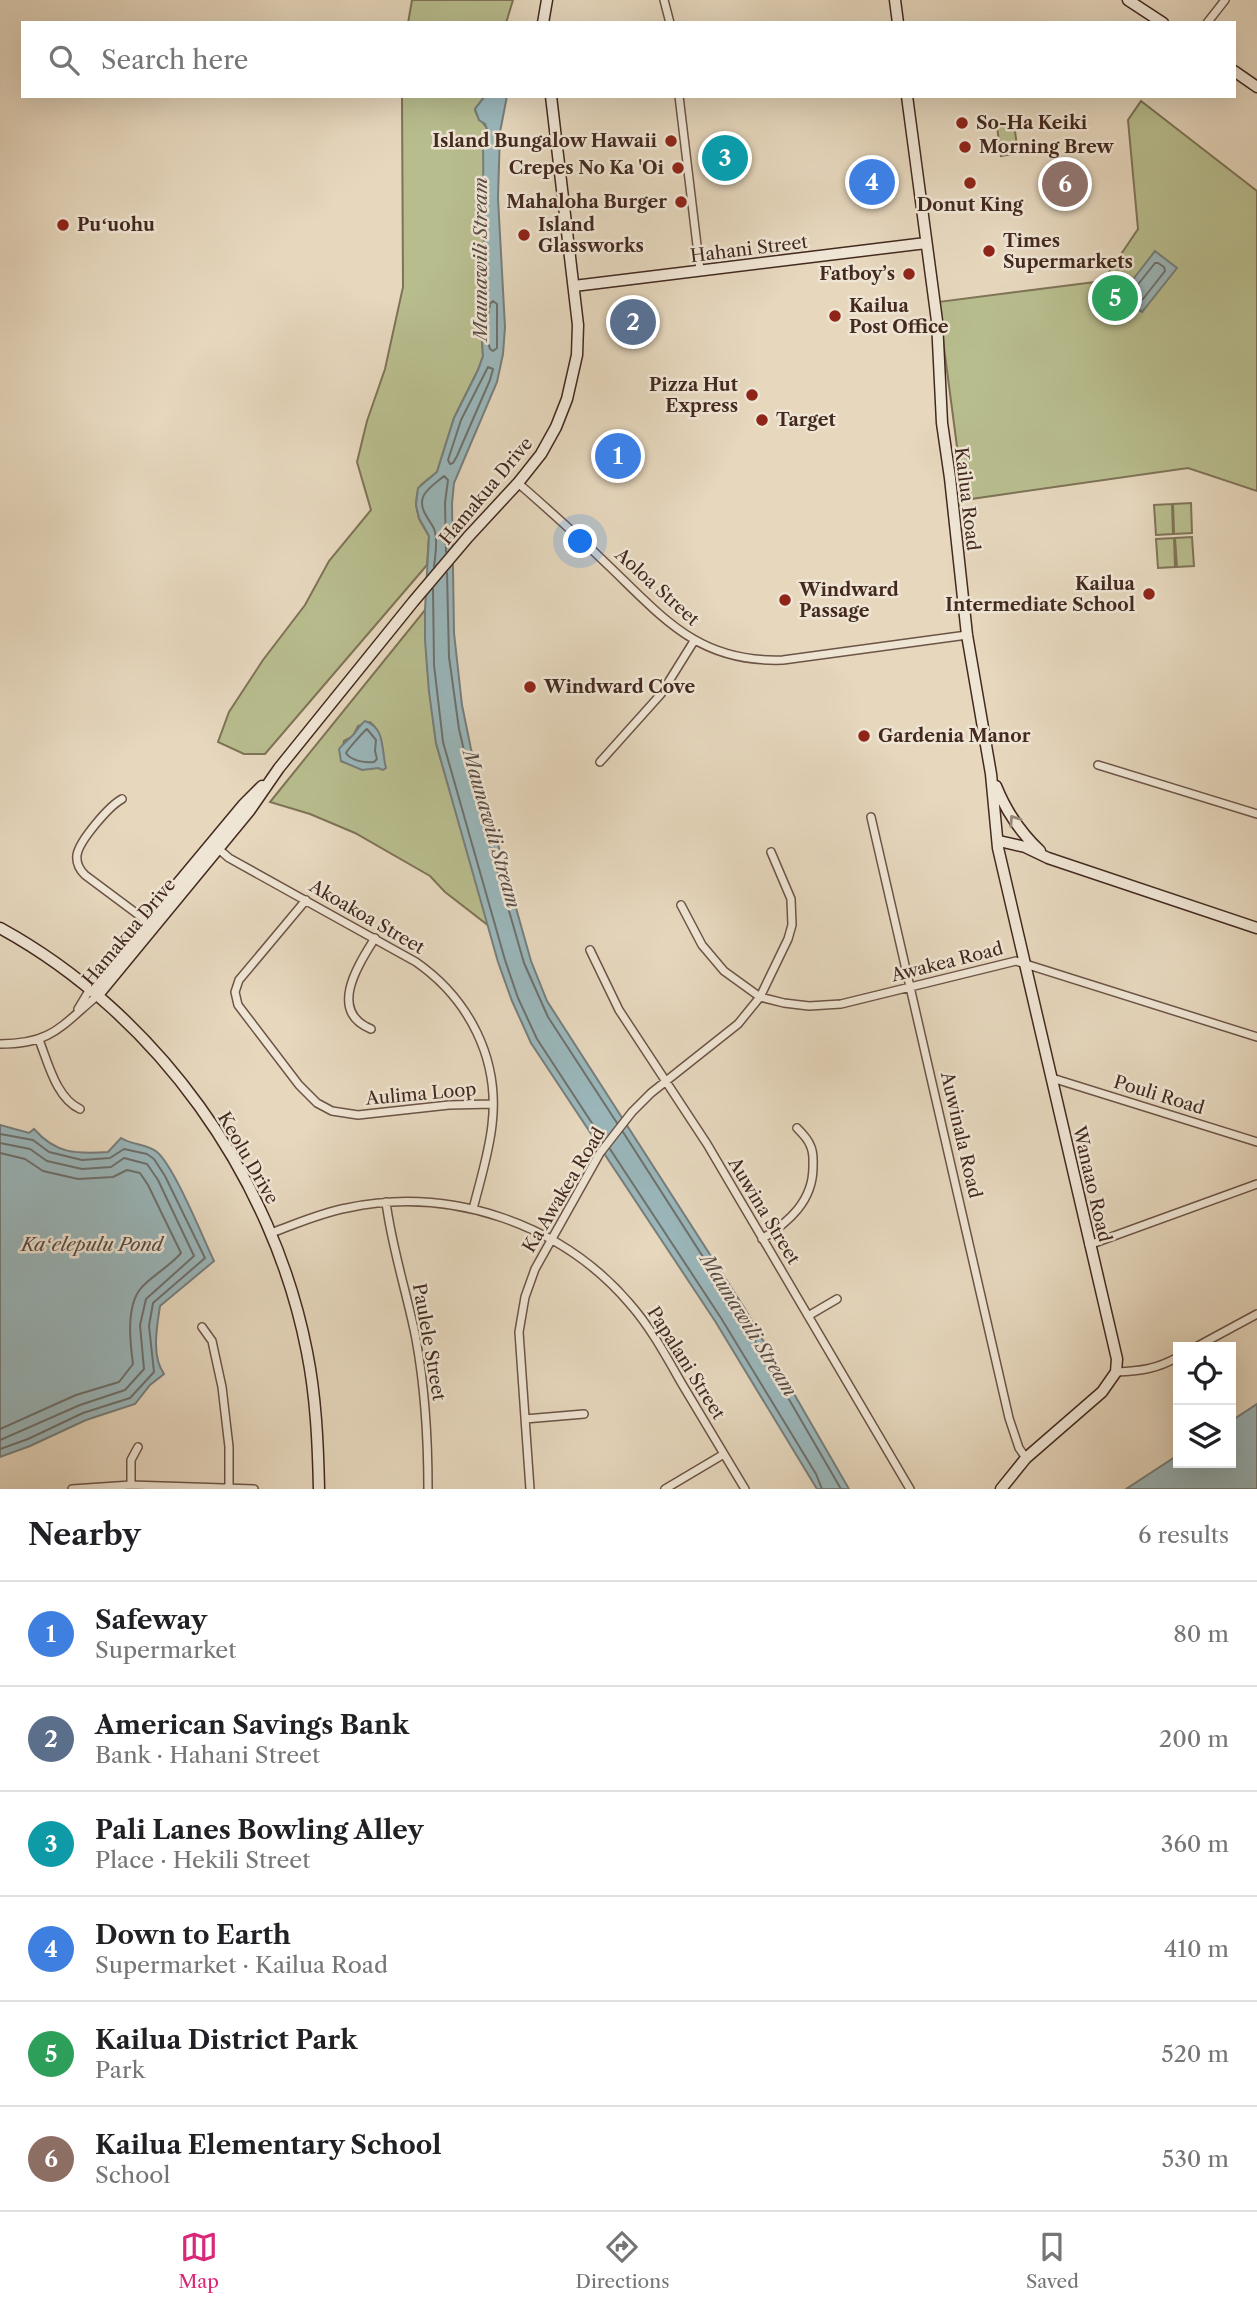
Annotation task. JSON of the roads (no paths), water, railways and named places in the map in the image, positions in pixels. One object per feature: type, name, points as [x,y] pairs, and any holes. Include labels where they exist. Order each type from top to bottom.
[{"type":"street","points":[[543,21],[547,0]]},
{"type":"street","points":[[664,0],[669,21]]},
{"type":"street","points":[[895,0],[898,21]]},
{"type":"street","points":[[1128,0],[1160,21]]},
{"type":"street","points":[[1208,21],[1224,0]]},
{"type":"street","points":[[1236,72],[1257,87]]},
{"type":"street","name":"Hamakua Drive","points":[[0,1044],[24,1044],[39,1040],[62,1028],[76,1013],[215,847],[243,804],[279,768],[413,602],[518,483],[549,441],[562,414],[571,385],[578,340],[551,98]]},
{"type":"street","points":[[679,98],[700,270]]},
{"type":"street","name":"Kailua Road","points":[[907,98],[937,321],[942,423],[967,635],[991,774],[999,841]]},
{"type":"street","name":"Hahani Street","points":[[574,286],[926,243]]},
{"type":"street","name":"Aoloa Street","points":[[518,483],[666,621],[694,641],[733,656],[771,661],[967,635]]},
{"type":"street","points":[[600,762],[661,694],[694,641]]},
{"type":"street","points":[[1098,765],[1257,814]]},
{"type":"street","points":[[991,774],[1003,804],[1016,823],[1048,858]]},
{"type":"street","points":[[122,799],[109,808],[79,848],[78,864],[85,875],[151,924]]},
{"type":"street","name":"Auwinala Road","points":[[871,817],[1009,1418],[1019,1448],[1026,1458]]},
{"type":"street","points":[[999,841],[1025,847],[1048,858],[1257,928]]},
{"type":"street","name":"Wanaao Road","points":[[999,841],[998,848],[1024,963],[1115,1350],[1116,1372]]},
{"type":"street","name":"Akoakoa Street","points":[[215,847],[229,858],[375,938],[427,970],[447,988],[464,1009],[486,1057],[492,1083],[493,1104],[491,1136],[473,1209]]},
{"type":"street","name":"Ka Awakea Road","points":[[530,1489],[520,1354],[521,1312],[528,1285],[600,1153],[632,1112],[666,1081],[738,1024],[760,997],[792,925],[791,899],[771,852]]},
{"type":"street","name":"Aulima Loop","points":[[306,900],[239,980],[235,992],[238,1004],[305,1092],[324,1107],[349,1115],[449,1105],[493,1104]]},
{"type":"street","name":"Awakea Road","points":[[681,905],[710,957],[739,984],[760,997],[800,1006],[820,1006],[911,988],[1016,961],[1257,1037]]},
{"type":"street","name":"Keolu Drive","points":[[0,928],[51,960],[93,992],[151,1047],[202,1110],[241,1171],[271,1233],[295,1303],[309,1363],[317,1423],[319,1489]]},
{"type":"street","points":[[371,1029],[353,1016],[349,990],[353,976],[375,938]]},
{"type":"street","name":"Auwina Street","points":[[590,950],[619,1010],[706,1144],[910,1489]]},
{"type":"street","points":[[39,1040],[63,1095],[80,1109]]},
{"type":"street","name":"Pouli Road","points":[[1052,1078],[1257,1142]]},
{"type":"street","points":[[762,1239],[781,1228],[797,1213],[811,1184],[814,1172],[813,1151],[810,1143],[797,1128]]},
{"type":"street","points":[[1089,1245],[1257,1184]]},
{"type":"street","name":"Papalani Street","points":[[271,1233],[329,1212],[386,1202],[439,1203],[511,1220],[551,1239],[591,1266],[618,1291],[653,1334],[744,1489]]},
{"type":"street","name":"Paulele Street","points":[[386,1202],[393,1249],[409,1308],[422,1375],[428,1489]]},
{"type":"street","points":[[808,1316],[837,1299]]},
{"type":"street","points":[[1205,1342],[1257,1314]]},
{"type":"street","points":[[202,1327],[212,1341],[220,1377],[227,1428],[229,1488]]},
{"type":"street","points":[[1001,1489],[1026,1458],[1102,1392],[1116,1372],[1146,1370],[1173,1360]]},
{"type":"street","points":[[525,1419],[584,1414]]},
{"type":"street","points":[[131,1485],[131,1460],[138,1447]]},
{"type":"street","points":[[665,1489],[724,1454]]},
{"type":"street","points":[[72,1489],[131,1485],[254,1489]]},
{"type":"water","name":"Maunawili Stream","points":[[483,98],[507,98],[500,132],[498,198],[505,327],[503,354],[497,382],[454,483],[452,504],[454,633],[462,705],[471,749],[531,961],[547,1001],[745,1309],[849,1489],[817,1489],[715,1321],[531,1043],[498,962],[436,743],[425,640],[429,536],[419,518],[416,505],[418,488],[437,472],[454,418],[483,356],[478,332],[484,276],[483,137],[487,129],[479,120],[475,109]]},
{"type":"water","points":[[1155,251],[1177,268],[1142,312],[1121,295]]},
{"type":"water","points":[[365,721],[372,724],[380,734],[386,768],[383,770],[362,770],[341,761],[339,749]]},
{"type":"water","name":"Kaʻelepulu Pond","points":[[0,1125],[29,1133],[34,1129],[50,1143],[67,1151],[108,1152],[121,1138],[153,1149],[172,1172],[214,1261],[160,1306],[156,1350],[164,1374],[150,1385],[135,1404],[86,1420],[0,1457]]},
{"type":"water","points":[[1257,1404],[1257,1489],[1126,1489],[1173,1458],[1173,1468],[1236,1468],[1236,1418]]},
{"type":"place","name":"So-Ha Keiki","points":[[962,123]]},
{"type":"place","name":"Island Bungalow Hawaii","points":[[671,141]]},
{"type":"place","name":"Morning Brew","points":[[965,147]]},
{"type":"place","name":"Pali Lanes Bowling Alley","points":[[725,158]]},
{"type":"place","name":"Crepes No Ka 'Oi","points":[[678,168]]},
{"type":"place","name":"Down to Earth","points":[[872,182]]},
{"type":"place","name":"Donut King","points":[[970,183]]},
{"type":"place","name":"Kailua Elementary School","points":[[1065,184]]},
{"type":"place","name":"Mahaloha Burger","points":[[681,202]]},
{"type":"place","name":"Puʻuohu","points":[[63,225]]},
{"type":"place","name":"Island Glassworks","points":[[524,235]]},
{"type":"place","name":"Times Supermarkets","points":[[989,251]]},
{"type":"place","name":"Fatboy’s","points":[[909,274]]},
{"type":"place","name":"Kailua District Park","points":[[1115,298]]},
{"type":"place","name":"Kailua Post Office","points":[[835,316]]},
{"type":"place","name":"American Savings Bank","points":[[633,322]]},
{"type":"place","name":"Pizza Hut Express","points":[[752,395]]},
{"type":"place","name":"Target","points":[[762,420]]},
{"type":"place","name":"Safeway","points":[[618,456]]},
{"type":"place","name":"Kailua Intermediate School","points":[[1149,594]]},
{"type":"place","name":"Windward Passage","points":[[785,600]]},
{"type":"place","name":"Windward Cove","points":[[530,687]]},
{"type":"place","name":"Gardenia Manor","points":[[864,736]]}]
